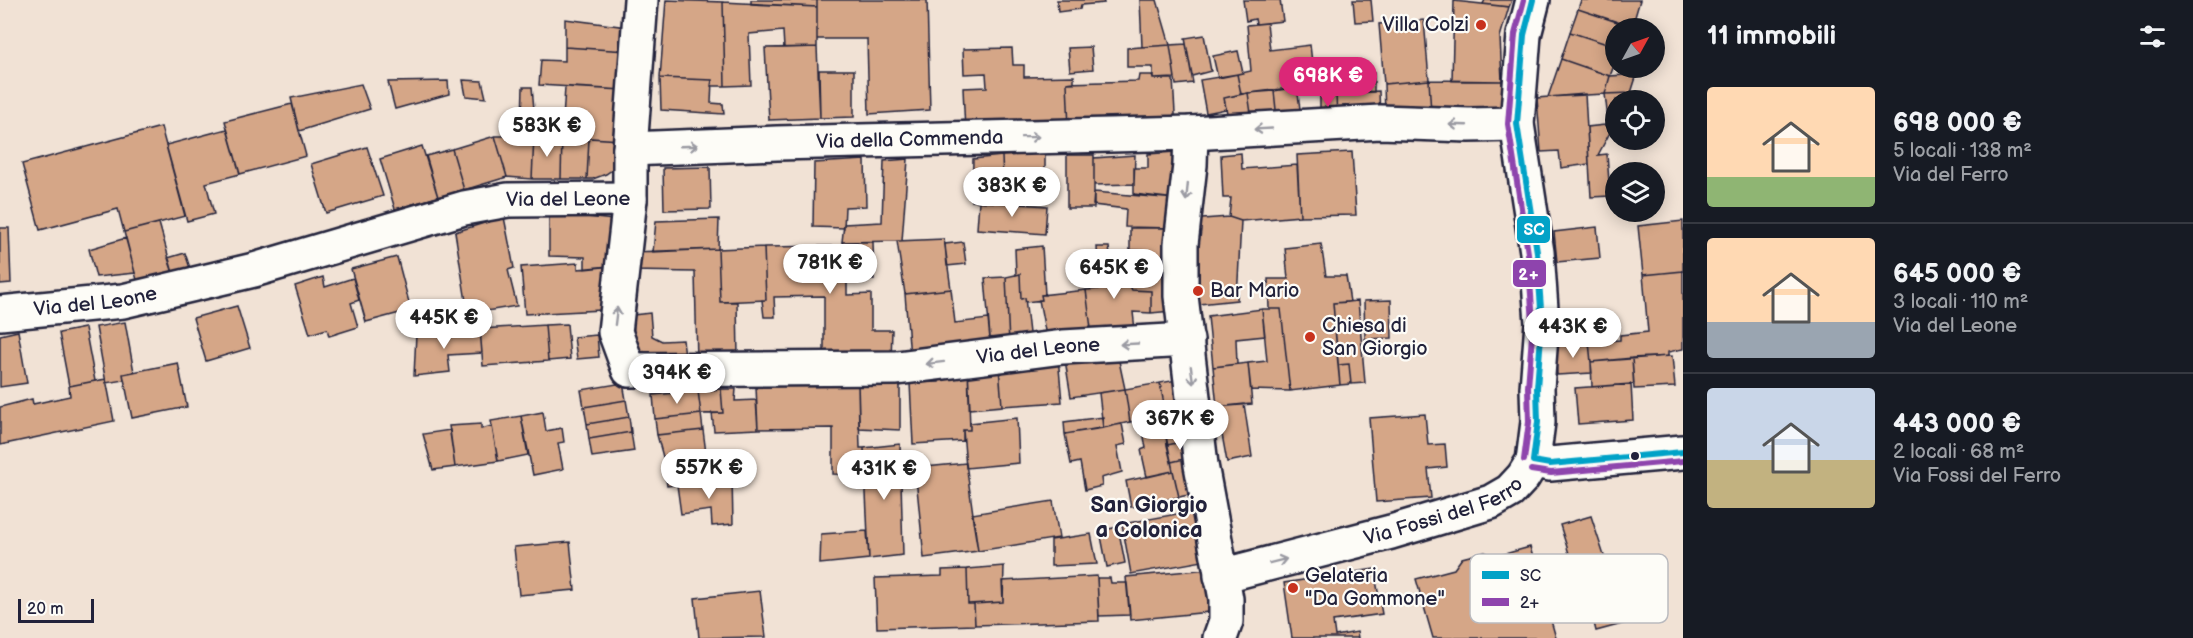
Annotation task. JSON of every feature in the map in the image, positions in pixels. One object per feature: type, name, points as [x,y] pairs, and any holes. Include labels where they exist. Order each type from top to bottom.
[{"type":"street","points":[[630,198],[630,149],[641,0]]},
{"type":"street","name":"Via Fossi del Ferro","points":[[1221,576],[1391,532],[1491,502],[1510,491],[1533,461],[1538,422],[1537,388],[1542,323],[1537,252],[1516,124],[1524,35],[1533,0]]},
{"type":"street","name":"Via della Commenda","points":[[630,149],[777,142],[1191,133],[1380,122],[1516,124]]},
{"type":"street","points":[[1191,133],[1190,165],[1181,244],[1181,296],[1201,465],[1226,599],[1225,632]]},
{"type":"street","name":"Via del Leone","points":[[0,314],[123,301],[254,270],[464,208],[508,200],[630,198],[615,332],[629,370],[897,368],[1063,347],[1187,340]]},
{"type":"street","points":[[1533,461],[1550,464],[1683,452]]},
{"type":"building","points":[[666,0],[723,2],[725,86],[711,86],[712,80],[660,78]]},
{"type":"building","points":[[751,0],[817,0],[817,7],[751,4]]},
{"type":"building","points":[[817,0],[927,0],[930,110],[869,114],[867,39],[817,39]]},
{"type":"building","points":[[1057,0],[1103,0],[1104,3],[1081,5],[1080,9],[1058,12]]},
{"type":"building","points":[[1140,0],[1157,0],[1170,45],[1142,47]]},
{"type":"building","points":[[1243,0],[1280,0],[1283,21],[1256,24],[1255,19],[1246,21]]},
{"type":"building","points":[[1353,0],[1371,0],[1373,21],[1355,22]]},
{"type":"building","points":[[1485,0],[1512,0],[1509,7],[1483,4]]},
{"type":"building","points":[[1581,0],[1640,0],[1635,18],[1605,18],[1578,9]]},
{"type":"building","points":[[1454,1],[1509,7],[1500,37],[1502,81],[1452,81]]},
{"type":"building","points":[[723,2],[817,7],[817,47],[784,48],[783,31],[749,34],[751,85],[725,86]]},
{"type":"building","points":[[1578,9],[1606,18],[1605,43],[1570,32]]},
{"type":"building","points":[[565,19],[627,27],[627,51],[565,47]]},
{"type":"building","points":[[1424,20],[1429,80],[1384,84],[1379,24]]},
{"type":"building","points":[[1267,23],[1270,50],[1310,45],[1315,88],[1297,90],[1297,87],[1241,94],[1237,74],[1251,71],[1247,25]]},
{"type":"building","points":[[1570,32],[1605,43],[1605,74],[1561,59]]},
{"type":"building","points":[[1204,35],[1211,71],[1192,76],[1185,38]]},
{"type":"building","points":[[1186,44],[1193,83],[1176,85],[1170,45]]},
{"type":"building","points":[[1170,45],[1175,78],[1153,79],[1153,67],[1127,67],[1127,48]]},
{"type":"building","points":[[565,47],[627,51],[624,90],[539,85],[541,60],[565,61]]},
{"type":"building","points":[[817,47],[820,118],[769,120],[765,48]]},
{"type":"building","points":[[1091,47],[1093,69],[1070,71],[1068,48]]},
{"type":"building","points":[[1012,48],[1013,65],[1024,65],[1024,77],[1074,76],[1074,82],[1067,83],[1069,128],[965,131],[963,88],[987,87],[986,73],[964,74],[963,49]]},
{"type":"building","points":[[1238,51],[1243,73],[1218,78],[1213,56]]},
{"type":"building","points":[[1344,59],[1345,65],[1364,64],[1365,74],[1374,73],[1374,92],[1320,93],[1318,60]]},
{"type":"building","points":[[1561,59],[1605,74],[1605,78],[1609,78],[1605,94],[1548,97]]},
{"type":"building","points":[[819,70],[854,70],[854,117],[820,118]]},
{"type":"building","points":[[1237,74],[1241,94],[1224,98],[1226,109],[1206,113],[1200,80]]},
{"type":"building","points":[[1139,75],[1152,75],[1153,79],[1173,79],[1176,130],[1069,128],[1067,83],[1138,81]]},
{"type":"building","points":[[660,78],[712,80],[711,103],[723,104],[724,114],[661,110]]},
{"type":"building","points":[[1609,78],[1636,78],[1632,90],[1606,90]]},
{"type":"building","points":[[463,80],[482,81],[486,98],[466,96]]},
{"type":"building","points":[[1429,80],[1502,81],[1503,113],[1431,113]]},
{"type":"building","points":[[1429,80],[1431,113],[1385,114],[1384,84]]},
{"type":"building","points":[[448,81],[449,94],[395,109],[388,82]]},
{"type":"building","points":[[361,84],[370,109],[299,131],[291,98]]},
{"type":"building","points":[[523,87],[532,87],[535,121],[522,120]]},
{"type":"building","points":[[565,87],[624,90],[621,140],[562,136]]},
{"type":"building","points":[[1297,87],[1301,116],[1277,119],[1274,91]]},
{"type":"building","points":[[1274,91],[1277,119],[1252,120],[1248,93]]},
{"type":"building","points":[[1379,91],[1380,119],[1337,122],[1336,93]]},
{"type":"building","points":[[1248,93],[1252,120],[1229,123],[1224,98]]},
{"type":"building","points":[[1320,93],[1336,93],[1337,122],[1320,123]]},
{"type":"building","points":[[1585,94],[1589,164],[1561,168],[1559,151],[1541,152],[1537,98]]},
{"type":"building","points":[[292,104],[306,156],[240,174],[225,121]]},
{"type":"building","points":[[1605,125],[1605,142],[1598,155],[1607,154],[1605,196],[1591,197],[1587,127]]},
{"type":"building","points":[[161,127],[185,216],[124,232],[118,209],[40,230],[22,164]]},
{"type":"building","points":[[227,129],[240,174],[206,183],[214,214],[187,221],[166,145]]},
{"type":"building","points":[[495,136],[507,177],[464,190],[452,149]]},
{"type":"building","points":[[495,136],[534,136],[532,179],[507,177]]},
{"type":"building","points":[[534,136],[562,136],[561,179],[532,179]]},
{"type":"building","points":[[562,136],[589,138],[587,179],[561,179]]},
{"type":"building","points":[[589,138],[621,140],[616,167],[593,179],[587,179]]},
{"type":"building","points":[[422,146],[438,197],[395,209],[380,159]]},
{"type":"building","points":[[367,147],[383,196],[326,213],[311,164]]},
{"type":"building","points":[[452,149],[464,190],[438,197],[426,156]]},
{"type":"building","points":[[1175,152],[1176,199],[1134,194],[1134,168],[1148,168],[1148,154]]},
{"type":"building","points":[[1352,152],[1356,215],[1300,216],[1297,155]]},
{"type":"building","points":[[1045,153],[1045,189],[1026,190],[1027,180],[1003,181],[1002,156]]},
{"type":"building","points":[[1241,153],[1242,169],[1297,165],[1300,216],[1241,221],[1229,217],[1231,198],[1223,198],[1221,155]]},
{"type":"building","points":[[1067,155],[1094,155],[1094,208],[1067,208]]},
{"type":"building","points":[[1135,155],[1134,184],[1094,185],[1094,158]]},
{"type":"building","points":[[1002,156],[1003,181],[1008,181],[1007,203],[972,201],[973,159]]},
{"type":"building","points":[[908,159],[902,241],[842,242],[844,224],[882,222],[884,161]]},
{"type":"building","points":[[865,160],[866,206],[845,207],[844,228],[813,227],[814,163]]},
{"type":"building","points":[[710,167],[711,209],[664,210],[663,168]]},
{"type":"building","points":[[1094,192],[1176,199],[1174,228],[1125,227],[1126,209],[1093,205]]},
{"type":"building","points":[[979,201],[1047,206],[1045,234],[977,229]]},
{"type":"building","points":[[549,213],[614,220],[612,266],[585,269],[585,257],[549,256]]},
{"type":"building","points":[[504,217],[514,268],[508,270],[517,306],[468,314],[455,232]]},
{"type":"building","points":[[1229,217],[1241,221],[1237,300],[1190,305],[1189,220]]},
{"type":"building","points":[[719,219],[718,249],[653,252],[656,221]]},
{"type":"building","points":[[1683,221],[1683,271],[1643,275],[1638,226]]},
{"type":"building","points":[[159,223],[173,273],[137,280],[124,232]]},
{"type":"building","points":[[1597,227],[1600,258],[1557,262],[1554,232]]},
{"type":"building","points":[[0,228],[9,228],[11,283],[0,284]]},
{"type":"building","points":[[1130,228],[1174,228],[1172,271],[1151,269],[1151,251],[1130,250]]},
{"type":"building","points":[[126,238],[135,273],[96,277],[89,249]]},
{"type":"building","points":[[944,239],[951,289],[905,294],[897,241]]},
{"type":"building","points":[[842,242],[873,242],[874,280],[847,280],[847,295],[871,294],[871,330],[892,330],[891,359],[824,359],[824,296],[774,297],[775,317],[764,317],[762,300],[766,300],[764,247],[843,246]]},
{"type":"building","points":[[963,242],[966,264],[947,266],[945,244]]},
{"type":"building","name":"Chiesa di San Giorgio","points":[[1321,244],[1326,276],[1346,276],[1350,302],[1333,303],[1340,385],[1290,391],[1281,309],[1269,309],[1268,279],[1288,279],[1285,248]]},
{"type":"building","points":[[1042,246],[1045,295],[1041,295],[1042,300],[1026,302],[1025,298],[1021,299],[1020,274],[1016,275],[1015,249]]},
{"type":"building","points":[[764,247],[766,300],[720,302],[718,249]]},
{"type":"building","points":[[1097,247],[1109,247],[1112,273],[1122,274],[1123,286],[1130,286],[1132,290],[1151,291],[1151,313],[1133,312],[1135,330],[1092,336],[1086,290],[1099,289]]},
{"type":"building","points":[[718,249],[720,302],[737,302],[738,357],[697,361],[695,272],[631,271],[632,252]]},
{"type":"building","points":[[1130,250],[1151,251],[1151,269],[1172,271],[1172,311],[1151,313],[1151,291],[1132,290]]},
{"type":"building","points":[[185,253],[190,268],[173,273],[168,258]]},
{"type":"building","points":[[397,257],[411,310],[366,322],[351,269]]},
{"type":"building","points":[[578,263],[578,269],[618,265],[602,310],[525,314],[521,267]]},
{"type":"building","points":[[1683,271],[1683,349],[1668,352],[1668,356],[1591,362],[1589,342],[1620,340],[1620,335],[1648,332],[1643,275]]},
{"type":"building","points":[[1020,274],[1021,299],[1025,298],[1030,342],[1009,344],[1006,277]]},
{"type":"building","points":[[323,277],[325,287],[353,278],[359,300],[351,303],[358,327],[329,336],[327,329],[310,334],[295,286]]},
{"type":"building","points":[[1006,277],[1009,344],[991,349],[985,278]]},
{"type":"building","points":[[951,289],[955,323],[988,319],[991,349],[910,357],[905,294]]},
{"type":"building","points":[[1086,290],[1092,336],[1047,341],[1039,300],[1042,300],[1041,295]]},
{"type":"building","points":[[1391,300],[1392,338],[1365,339],[1364,301]]},
{"type":"building","points":[[1358,301],[1365,383],[1351,384],[1349,364],[1338,365],[1333,303]]},
{"type":"building","points":[[237,306],[250,348],[206,361],[193,318]]},
{"type":"building","points":[[1262,309],[1265,336],[1236,339],[1237,364],[1213,367],[1208,316]]},
{"type":"building","points":[[1262,309],[1281,309],[1290,391],[1251,390],[1248,363],[1267,361]]},
{"type":"building","points":[[650,313],[652,336],[662,341],[683,340],[686,363],[645,358],[640,353],[634,337],[633,315]]},
{"type":"building","points":[[125,322],[134,372],[123,374],[124,380],[106,383],[96,327]]},
{"type":"building","points":[[567,324],[570,359],[548,361],[545,325]]},
{"type":"building","points":[[545,325],[548,361],[483,366],[480,329]]},
{"type":"building","points":[[85,328],[95,381],[69,386],[59,333]]},
{"type":"building","points":[[480,329],[482,353],[448,355],[450,372],[414,376],[416,334]]},
{"type":"building","points":[[18,331],[27,383],[0,387],[0,335]]},
{"type":"building","points":[[597,335],[599,357],[577,359],[574,337]]},
{"type":"building","points":[[1589,342],[1592,373],[1557,375],[1555,344]]},
{"type":"building","points":[[1116,347],[1125,389],[1071,397],[1064,354]]},
{"type":"building","points":[[1672,356],[1675,387],[1634,389],[1632,358]]},
{"type":"building","points":[[1058,357],[1062,402],[1002,406],[999,367]]},
{"type":"building","points":[[1632,358],[1634,384],[1592,387],[1591,362]]},
{"type":"building","points":[[178,363],[187,407],[132,418],[123,374]]},
{"type":"building","points":[[1248,363],[1252,404],[1217,407],[1213,367]]},
{"type":"building","points":[[1349,364],[1351,384],[1340,385],[1338,365]]},
{"type":"building","points":[[999,367],[1002,406],[970,409],[968,368]]},
{"type":"building","points":[[968,368],[970,430],[963,430],[963,441],[913,444],[910,383],[939,382],[939,371]]},
{"type":"building","points":[[106,379],[114,421],[0,445],[0,407],[32,399],[33,404],[70,396],[69,386]]},
{"type":"building","points":[[1182,379],[1187,410],[1166,415],[1160,383]]},
{"type":"building","points":[[900,382],[900,430],[859,428],[858,384]]},
{"type":"building","points":[[623,383],[626,400],[584,407],[581,390]]},
{"type":"building","points":[[1160,383],[1166,415],[1130,422],[1125,389]]},
{"type":"building","points":[[858,384],[860,448],[864,448],[865,475],[833,474],[833,428],[758,429],[756,387]]},
{"type":"building","points":[[1631,384],[1633,420],[1578,424],[1575,388]]},
{"type":"building","points":[[721,389],[723,413],[701,414],[698,391]]},
{"type":"building","points":[[721,389],[736,389],[735,401],[756,400],[758,429],[714,431],[712,413],[723,413]]},
{"type":"building","points":[[1125,389],[1130,422],[1103,428],[1099,393]]},
{"type":"building","points":[[698,391],[701,414],[655,419],[653,395]]},
{"type":"building","points":[[626,400],[629,417],[587,424],[584,407]]},
{"type":"building","points":[[1244,404],[1252,457],[1227,462],[1217,407]]},
{"type":"building","points":[[1187,410],[1188,421],[1165,427],[1162,416]]},
{"type":"building","points":[[543,412],[546,431],[562,428],[564,442],[558,443],[563,469],[533,475],[521,416]]},
{"type":"building","points":[[701,414],[703,430],[657,435],[655,419]]},
{"type":"building","points":[[1425,414],[1428,445],[1445,444],[1447,467],[1428,469],[1431,498],[1376,502],[1369,418]]},
{"type":"building","points":[[521,416],[528,455],[498,461],[491,421]]},
{"type":"building","points":[[1162,416],[1173,471],[1147,477],[1141,450],[1146,448],[1141,420]]},
{"type":"building","points":[[629,417],[631,432],[589,439],[587,424]]},
{"type":"building","points":[[1103,417],[1103,428],[1065,434],[1064,422]]},
{"type":"building","points":[[1017,418],[1019,463],[966,468],[963,430],[970,430],[970,423]]},
{"type":"building","points":[[1188,421],[1191,440],[1167,445],[1165,427]]},
{"type":"building","points":[[481,424],[481,429],[492,426],[498,461],[455,467],[449,426]]},
{"type":"building","points":[[1122,424],[1126,444],[1117,446],[1122,472],[1101,478],[1102,486],[1085,490],[1080,462],[1071,464],[1065,434]]},
{"type":"building","points":[[450,430],[455,467],[433,470],[423,434]]},
{"type":"building","points":[[703,430],[706,453],[663,457],[657,435]]},
{"type":"building","points":[[631,432],[634,451],[592,457],[589,439]]},
{"type":"building","points":[[1191,440],[1193,457],[1171,462],[1167,445]]},
{"type":"building","points":[[900,444],[903,555],[869,559],[864,448]]},
{"type":"building","points":[[706,453],[709,481],[667,486],[663,457]]},
{"type":"building","points":[[1193,457],[1198,493],[1179,497],[1171,462]]},
{"type":"building","points":[[966,463],[978,551],[924,558],[915,468]]},
{"type":"building","points":[[1173,471],[1179,497],[1131,507],[1126,481]]},
{"type":"building","points":[[732,478],[733,524],[712,526],[711,510],[681,514],[677,485]]},
{"type":"building","points":[[1053,501],[1059,538],[978,551],[972,514]]},
{"type":"building","points":[[1193,511],[1203,561],[1131,574],[1122,524]]},
{"type":"building","points":[[1591,516],[1603,554],[1569,554],[1560,525]]},
{"type":"building","points":[[1118,527],[1125,563],[1107,567],[1100,531]]},
{"type":"building","points":[[867,531],[869,559],[820,564],[821,534]]},
{"type":"building","points":[[1091,534],[1097,564],[1051,566],[1051,540]]},
{"type":"building","points":[[570,542],[575,590],[519,595],[514,547]]},
{"type":"building","points":[[1530,547],[1532,554],[1505,554]]},
{"type":"building","points":[[1470,556],[1470,623],[1552,623],[1556,638],[1433,638],[1416,579],[1454,569],[1462,558]]},
{"type":"building","points":[[1004,566],[1003,602],[968,604],[967,569]]},
{"type":"building","points":[[967,569],[968,604],[974,604],[975,625],[877,628],[875,578],[942,576],[942,570]]},
{"type":"building","points":[[1209,569],[1219,611],[1130,620],[1126,577]]},
{"type":"building","points":[[1374,569],[1382,614],[1333,621],[1335,636],[1357,632],[1358,638],[1292,638],[1284,583]]},
{"type":"building","points":[[1097,576],[1099,621],[975,625],[974,604],[1003,602],[1002,581]]},
{"type":"building","points":[[1097,578],[1110,578],[1111,583],[1127,583],[1130,615],[1099,616]]},
{"type":"building","points":[[760,591],[766,637],[699,638],[695,598]]},
{"type":"building","points":[[1594,623],[1626,623],[1596,631]]},
{"type":"transit line","name":"2+","points":[[1524,0],[1515,34],[1508,124],[1528,253],[1533,323],[1528,387],[1529,422],[1524,460]]},
{"type":"transit line","name":"SC","points":[[1533,0],[1524,35],[1517,124],[1537,252],[1542,323],[1537,388],[1538,422],[1533,461]]},
{"type":"transit line","name":"SC","points":[[1533,461],[1550,464],[1683,452]]},
{"type":"transit line","name":"2+","points":[[1531,470],[1551,473],[1683,461]]},
{"type":"place","name":"Villa Colzi","points":[[1481,25]]},
{"type":"place","name":"Bar Mario","points":[[1198,291]]},
{"type":"place","name":"Chiesa di San Giorgio","points":[[1310,337]]},
{"type":"place","name":"Gelateria \"Da Gommone\"","points":[[1293,588]]},
{"type":"district","name":"San Giorgio a Colonica","points":[[1149,518]]}]
